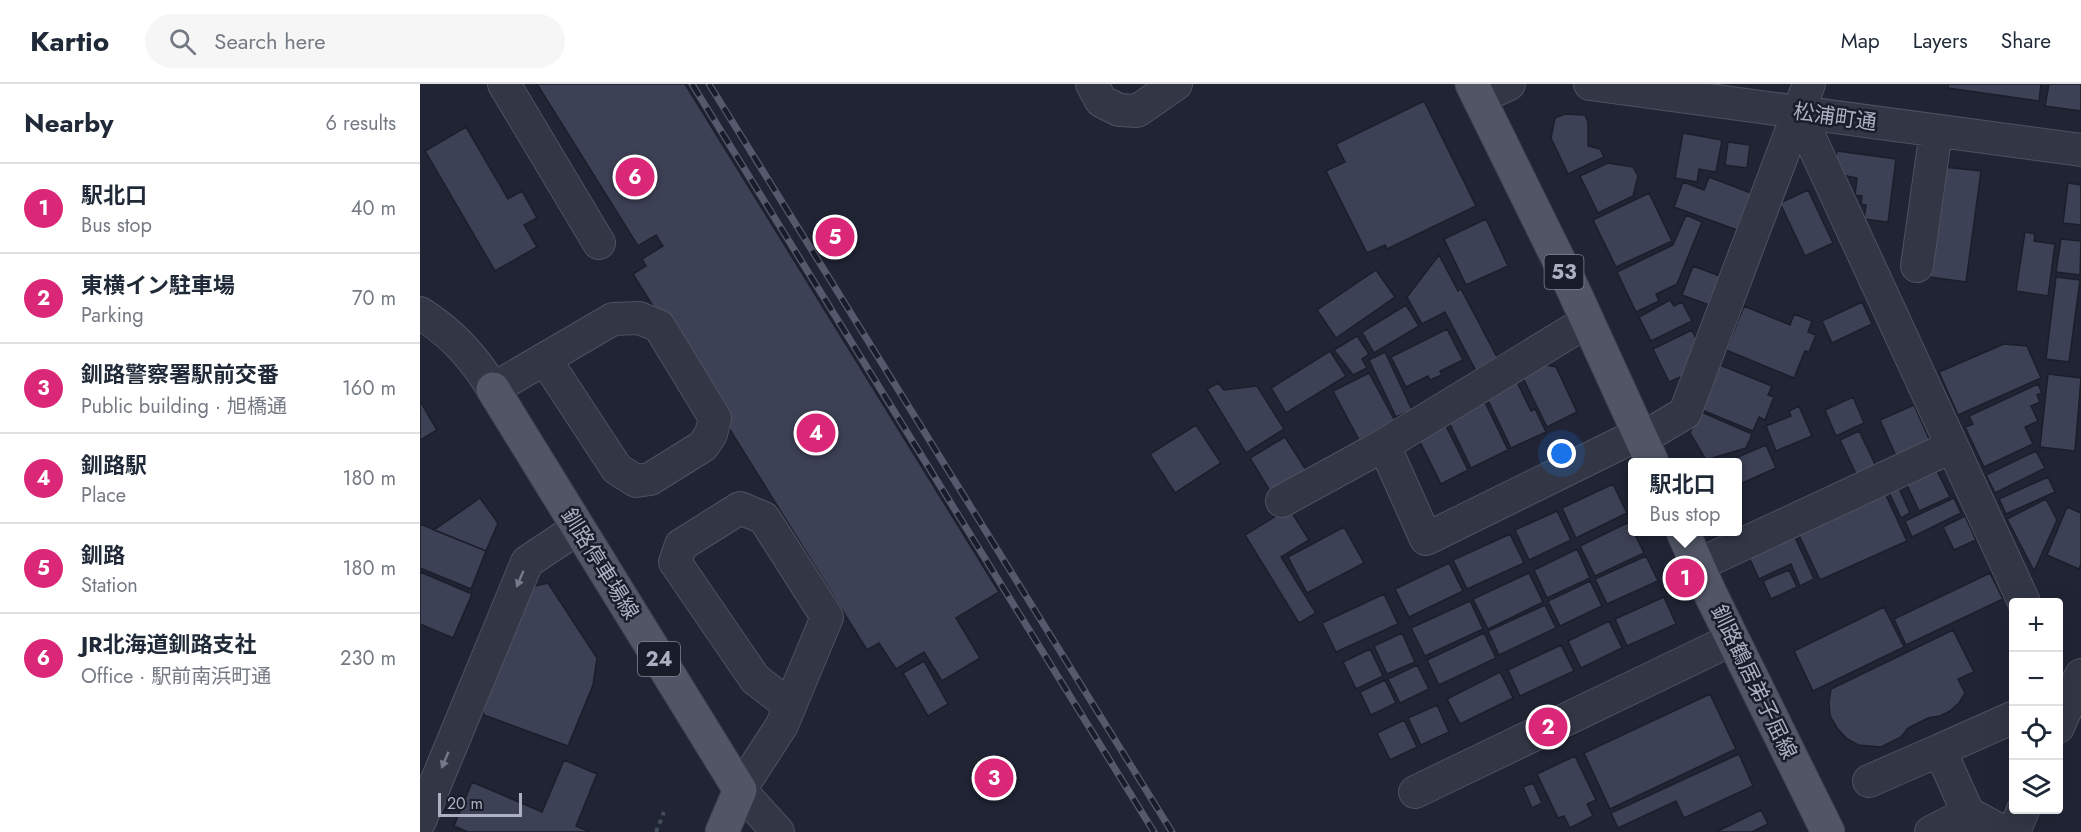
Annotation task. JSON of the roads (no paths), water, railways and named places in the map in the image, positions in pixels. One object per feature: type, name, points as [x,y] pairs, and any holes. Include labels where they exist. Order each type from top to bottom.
[{"type":"main road","name":"53","points":[[1476,91],[1572,287],[1644,445]]},
{"type":"main road","name":"釧路停車場線","points":[[493,389],[740,790]]},
{"type":"main road","name":"釧路鶴居弟子屈線","points":[[1685,536],[1828,832]]},
{"type":"main road","points":[[722,832],[740,790]]},
{"type":"street","points":[[504,84],[599,243]]},
{"type":"street","points":[[1092,84],[1101,101],[1119,110],[1137,111],[1176,84]]},
{"type":"street","points":[[1476,91],[1509,84]]},
{"type":"street","name":"松浦町通","points":[[1590,84],[2081,150]]},
{"type":"street","points":[[1384,445],[1426,539],[1644,445],[1685,413],[1809,84]]},
{"type":"street","points":[[1798,112],[2022,598]]},
{"type":"street","points":[[1917,266],[1936,131]]},
{"type":"street","points":[[420,313],[443,328],[479,366],[493,389],[545,359],[613,320],[639,318],[659,326],[715,418],[711,434],[703,446],[650,479],[636,480],[617,469],[545,359]]},
{"type":"street","points":[[1282,501],[1384,445],[1586,322]]},
{"type":"street","points":[[1698,565],[1951,447]]},
{"type":"street","points":[[778,832],[740,790],[782,725],[790,706],[827,617],[764,518],[740,508],[681,545],[675,562],[755,679],[790,706]]},
{"type":"street","points":[[420,821],[527,562],[578,528]]},
{"type":"street","points":[[1415,792],[1733,639]]},
{"type":"street","points":[[1869,782],[2009,719]]},
{"type":"street","points":[[1940,750],[1968,813],[2003,832]]},
{"type":"street","points":[[1931,832],[1968,813]]},
{"type":"street","points":[[2014,832],[2022,814]]},
{"type":"railway","points":[[692,84],[1154,832]]},
{"type":"railway","points":[[709,84],[1172,832]]},
{"type":"place","name":"JR北海道釧路支社","points":[[635,177]]},
{"type":"place","name":"釧路","points":[[835,237]]},
{"type":"place","name":"釧路駅","points":[[816,433]]},
{"type":"place","name":"駅北口","points":[[1685,578]]},
{"type":"place","name":"東横イン駐車場","points":[[1548,727]]},
{"type":"place","name":"釧路警察署駅前交番","points":[[994,778]]}]
